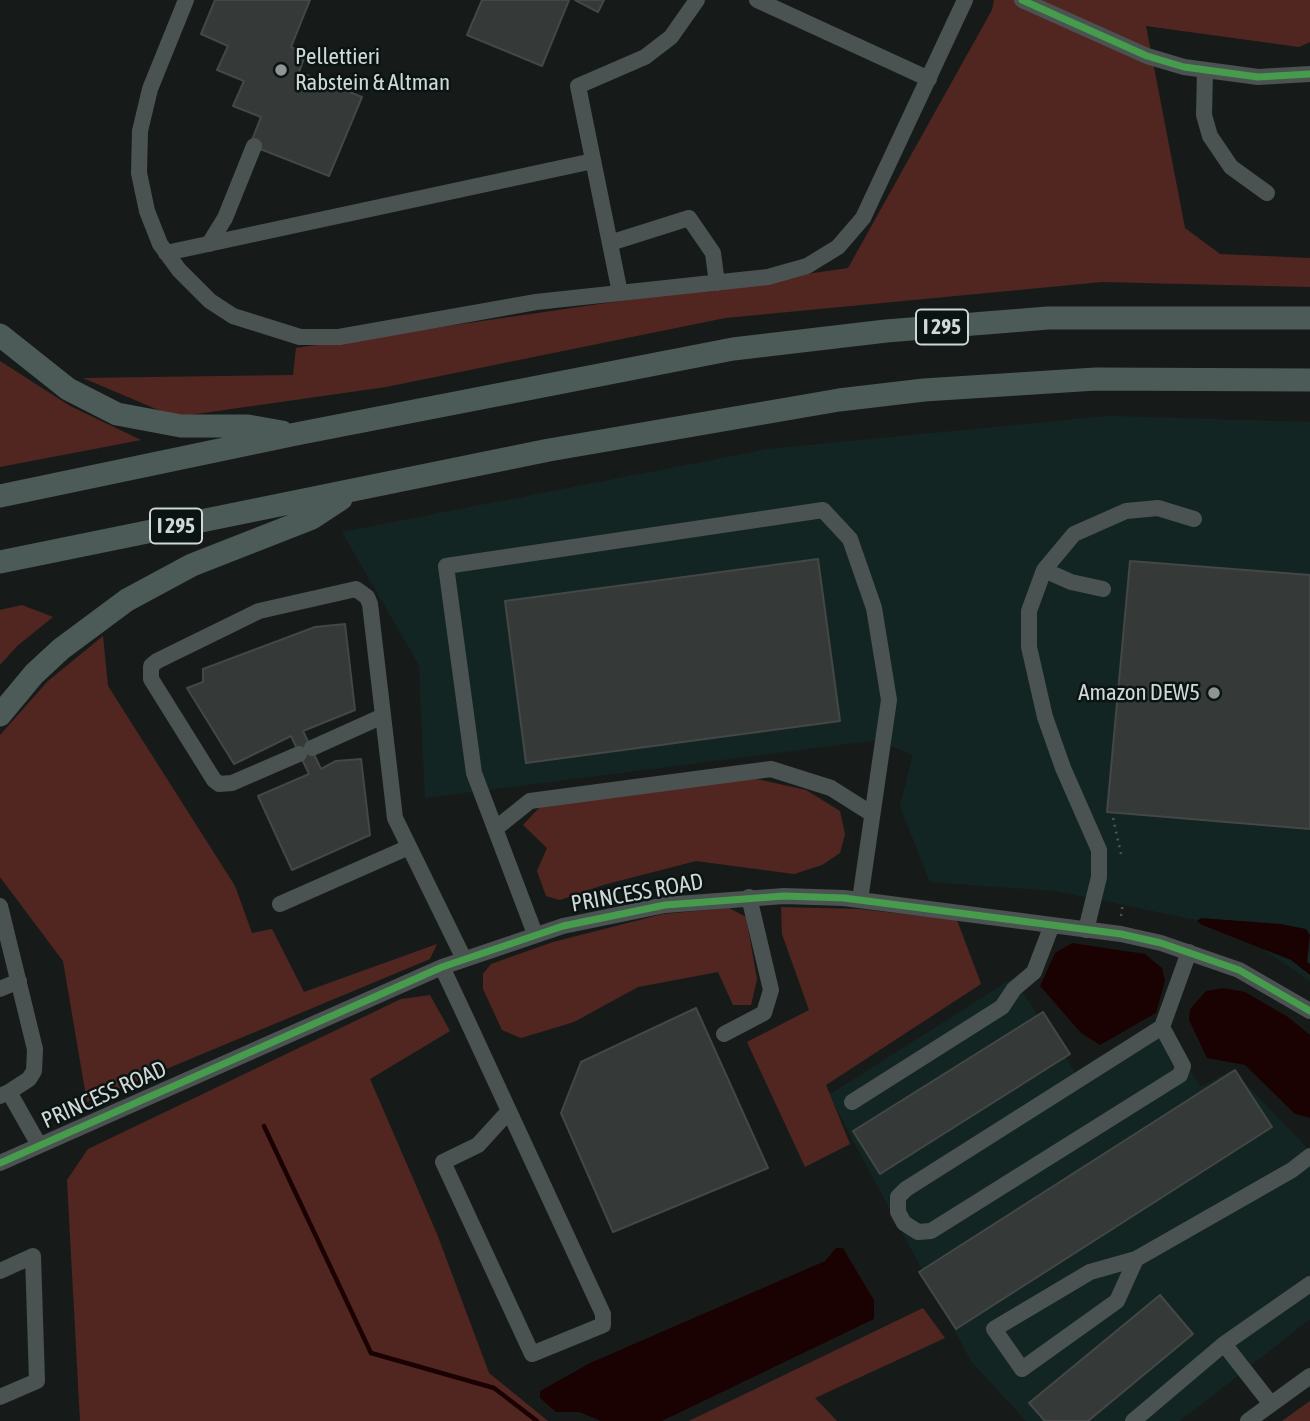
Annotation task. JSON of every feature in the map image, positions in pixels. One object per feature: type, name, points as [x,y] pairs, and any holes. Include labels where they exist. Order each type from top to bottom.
[{"type":"highway","name":"I 295","points":[[0,496],[296,434],[733,349],[1048,318],[1310,318]]},
{"type":"highway","points":[[0,335],[68,389],[117,414],[181,426],[248,426],[296,434]]},
{"type":"highway","name":"I 295","points":[[0,562],[549,450],[720,419],[900,393],[1097,379],[1310,380]]},
{"type":"highway","points":[[0,715],[34,674],[61,649],[127,600],[192,565],[312,518],[353,492]]},
{"type":"street","points":[[186,0],[150,89],[140,131],[139,173],[147,211],[166,253],[194,287],[233,316],[300,337],[339,337],[537,302],[768,277],[807,266],[838,247],[863,218],[965,0]]},
{"type":"street","points":[[620,293],[579,86],[645,57],[671,37],[697,0]]},
{"type":"street","points":[[757,0],[929,79]]},
{"type":"street","points":[[1022,0],[1147,56],[1205,71],[1258,77],[1310,74]]},
{"type":"street","points":[[1205,71],[1204,115],[1210,136],[1231,167],[1267,193]]},
{"type":"street","points":[[209,244],[225,218],[254,146]]},
{"type":"street","points":[[166,253],[593,160]]},
{"type":"street","points":[[610,243],[690,218],[713,253],[717,283]]},
{"type":"street","points":[[1086,930],[1098,877],[1099,850],[1063,768],[1045,717],[1030,647],[1029,611],[1044,570],[1074,534],[1126,511],[1158,508],[1194,519]]},
{"type":"street","points":[[535,934],[474,773],[446,566],[823,510],[849,538],[874,608],[889,700],[860,900]]},
{"type":"street","points":[[1044,570],[1071,582],[1103,589]]},
{"type":"street","points":[[383,716],[232,783],[219,784],[151,679],[151,666],[259,611],[356,589],[367,597],[370,604],[395,818],[464,959]]},
{"type":"street","points":[[495,830],[530,801],[771,769],[831,788],[872,814]]},
{"type":"street","points":[[280,904],[409,847]]},
{"type":"street","points":[[724,1034],[764,1013],[771,990],[749,897]]},
{"type":"street","name":"PRINCESS ROAD","points":[[0,1163],[442,967],[535,934],[606,915],[665,905],[749,897],[860,900],[1121,934],[1189,952],[1239,970],[1310,1011]]},
{"type":"street","points":[[0,906],[35,1049],[35,1062],[29,1079],[4,1094],[39,1145]]},
{"type":"street","points":[[852,1102],[1002,1007],[1014,989],[1034,972],[1052,925]]},
{"type":"street","points":[[1162,1027],[1183,1066],[1180,1074],[931,1230],[918,1232],[904,1223],[898,1212],[898,1198],[906,1189],[1162,1027],[1189,952]]},
{"type":"street","points":[[442,967],[509,1111],[603,1314],[603,1325],[532,1354],[443,1162],[478,1145],[509,1111]]},
{"type":"street","points":[[0,989],[19,981]]},
{"type":"street","points":[[1136,1259],[1117,1301],[1022,1369],[994,1329],[1090,1272],[1136,1259],[1292,1170],[1310,1156]]},
{"type":"street","points":[[0,1271],[33,1256],[37,1381],[2,1391]]},
{"type":"street","points":[[1133,1421],[1224,1344],[1310,1284]]},
{"type":"street","points":[[1224,1344],[1271,1404]]},
{"type":"street","points":[[1248,1421],[1310,1376]]},
{"type":"path","points":[[1113,818],[1121,854]]},
{"type":"path","points":[[1121,916],[1123,902]]},
{"type":"shaded area","points":[[994,0],[1310,0],[1310,42],[1299,47],[1146,26],[1185,228],[1220,254],[1310,258],[1310,287],[1102,282],[725,318],[386,387],[175,417],[83,378],[293,375],[296,348],[848,268],[992,10]]},
{"type":"shaded area","points":[[0,361],[70,406],[141,440],[0,467]]},
{"type":"shaded area","points":[[1108,416],[1310,422],[1310,981],[1257,945],[1211,923],[1056,891],[930,882],[900,806],[913,755],[877,740],[425,798],[419,665],[342,532],[769,449]]},
{"type":"shaded area","points":[[22,605],[53,617],[17,646],[0,665],[0,610]]},
{"type":"shaded area","points":[[103,636],[108,686],[235,886],[252,933],[272,929],[304,992],[437,944],[430,959],[87,1102],[63,961],[0,877],[0,735],[48,681]]},
{"type":"shaded area","points":[[752,778],[806,790],[840,811],[845,834],[840,853],[822,865],[794,874],[696,861],[603,885],[560,900],[546,896],[537,871],[547,848],[523,825],[540,807]]},
{"type":"shaded area","points":[[781,907],[859,909],[957,920],[981,984],[826,1085],[850,1144],[805,1167],[747,1042],[809,1010],[782,934]]},
{"type":"shaded area","points":[[729,908],[746,917],[757,979],[751,1005],[733,1005],[718,972],[638,987],[574,1022],[521,1038],[502,1030],[483,989],[483,974],[491,964],[553,942],[663,914]]},
{"type":"shaded area","points":[[1201,918],[1281,924],[1306,929],[1310,935],[1307,962],[1310,964],[1310,975],[1291,960],[1202,925],[1197,921]]},
{"type":"shaded area","points":[[1072,943],[1145,954],[1162,968],[1165,981],[1156,1013],[1100,1045],[1081,1033],[1040,986],[1055,953]]},
{"type":"shaded area","points":[[1013,978],[1077,1075],[1161,1025],[1201,1087],[1232,1070],[1310,1151],[1310,1319],[1180,1421],[1026,1421],[971,1361],[829,1095]]},
{"type":"shaded area","points":[[1224,988],[1245,992],[1288,1017],[1310,1035],[1310,1118],[1295,1114],[1245,1065],[1207,1058],[1189,1020],[1190,1009],[1206,991]]},
{"type":"shaded area","points":[[430,995],[450,1031],[370,1079],[437,1234],[489,1373],[548,1421],[80,1421],[67,1180],[88,1149],[401,999]]},
{"type":"shaded area","points":[[836,1248],[843,1248],[874,1300],[874,1319],[662,1421],[601,1421],[579,1412],[556,1412],[540,1398],[540,1391],[590,1363],[825,1261]]},
{"type":"shaded area","points":[[923,1308],[945,1338],[815,1398],[837,1421],[689,1421]]},
{"type":"shaded area","points":[[1310,1401],[1310,1421],[1282,1421]]},
{"type":"building","points":[[215,0],[310,0],[291,47],[306,53],[299,72],[362,97],[329,176],[250,145],[261,117],[233,106],[244,81],[217,70],[228,46],[201,34]]},
{"type":"building","points":[[482,0],[569,0],[542,66],[467,35]]},
{"type":"building","points":[[575,0],[604,0],[598,12]]},
{"type":"building","points":[[818,559],[840,721],[526,763],[505,601]]},
{"type":"building","name":"Amazon DEW5","points":[[1130,561],[1310,575],[1310,829],[1107,812]]},
{"type":"building","points":[[345,624],[355,710],[303,731],[321,769],[336,761],[361,759],[370,835],[292,870],[258,796],[309,774],[291,736],[234,764],[187,688],[203,682],[203,669],[315,627]]},
{"type":"building","points":[[696,1008],[768,1168],[613,1232],[561,1113],[581,1062]]},
{"type":"building","points":[[1043,1012],[1070,1054],[880,1174],[853,1131]]},
{"type":"building","points":[[1235,1070],[1272,1127],[956,1329],[919,1272]]},
{"type":"building","points":[[1160,1295],[1193,1334],[1088,1421],[1045,1421],[1029,1403]]},
{"type":"waterway","points":[[264,1126],[371,1353],[494,1388],[537,1421]]},
{"type":"cycle path","points":[[1022,0],[1147,56],[1184,67],[1258,77],[1310,74]]},
{"type":"cycle path","points":[[0,1163],[442,967],[563,926],[665,905],[784,896],[844,898],[1121,934],[1161,943],[1239,970],[1310,1011]]},
{"type":"place","name":"Pellettieri Rabstein & Altman","points":[[281,70]]},
{"type":"place","name":"Amazon DEW5","points":[[1214,693]]}]
